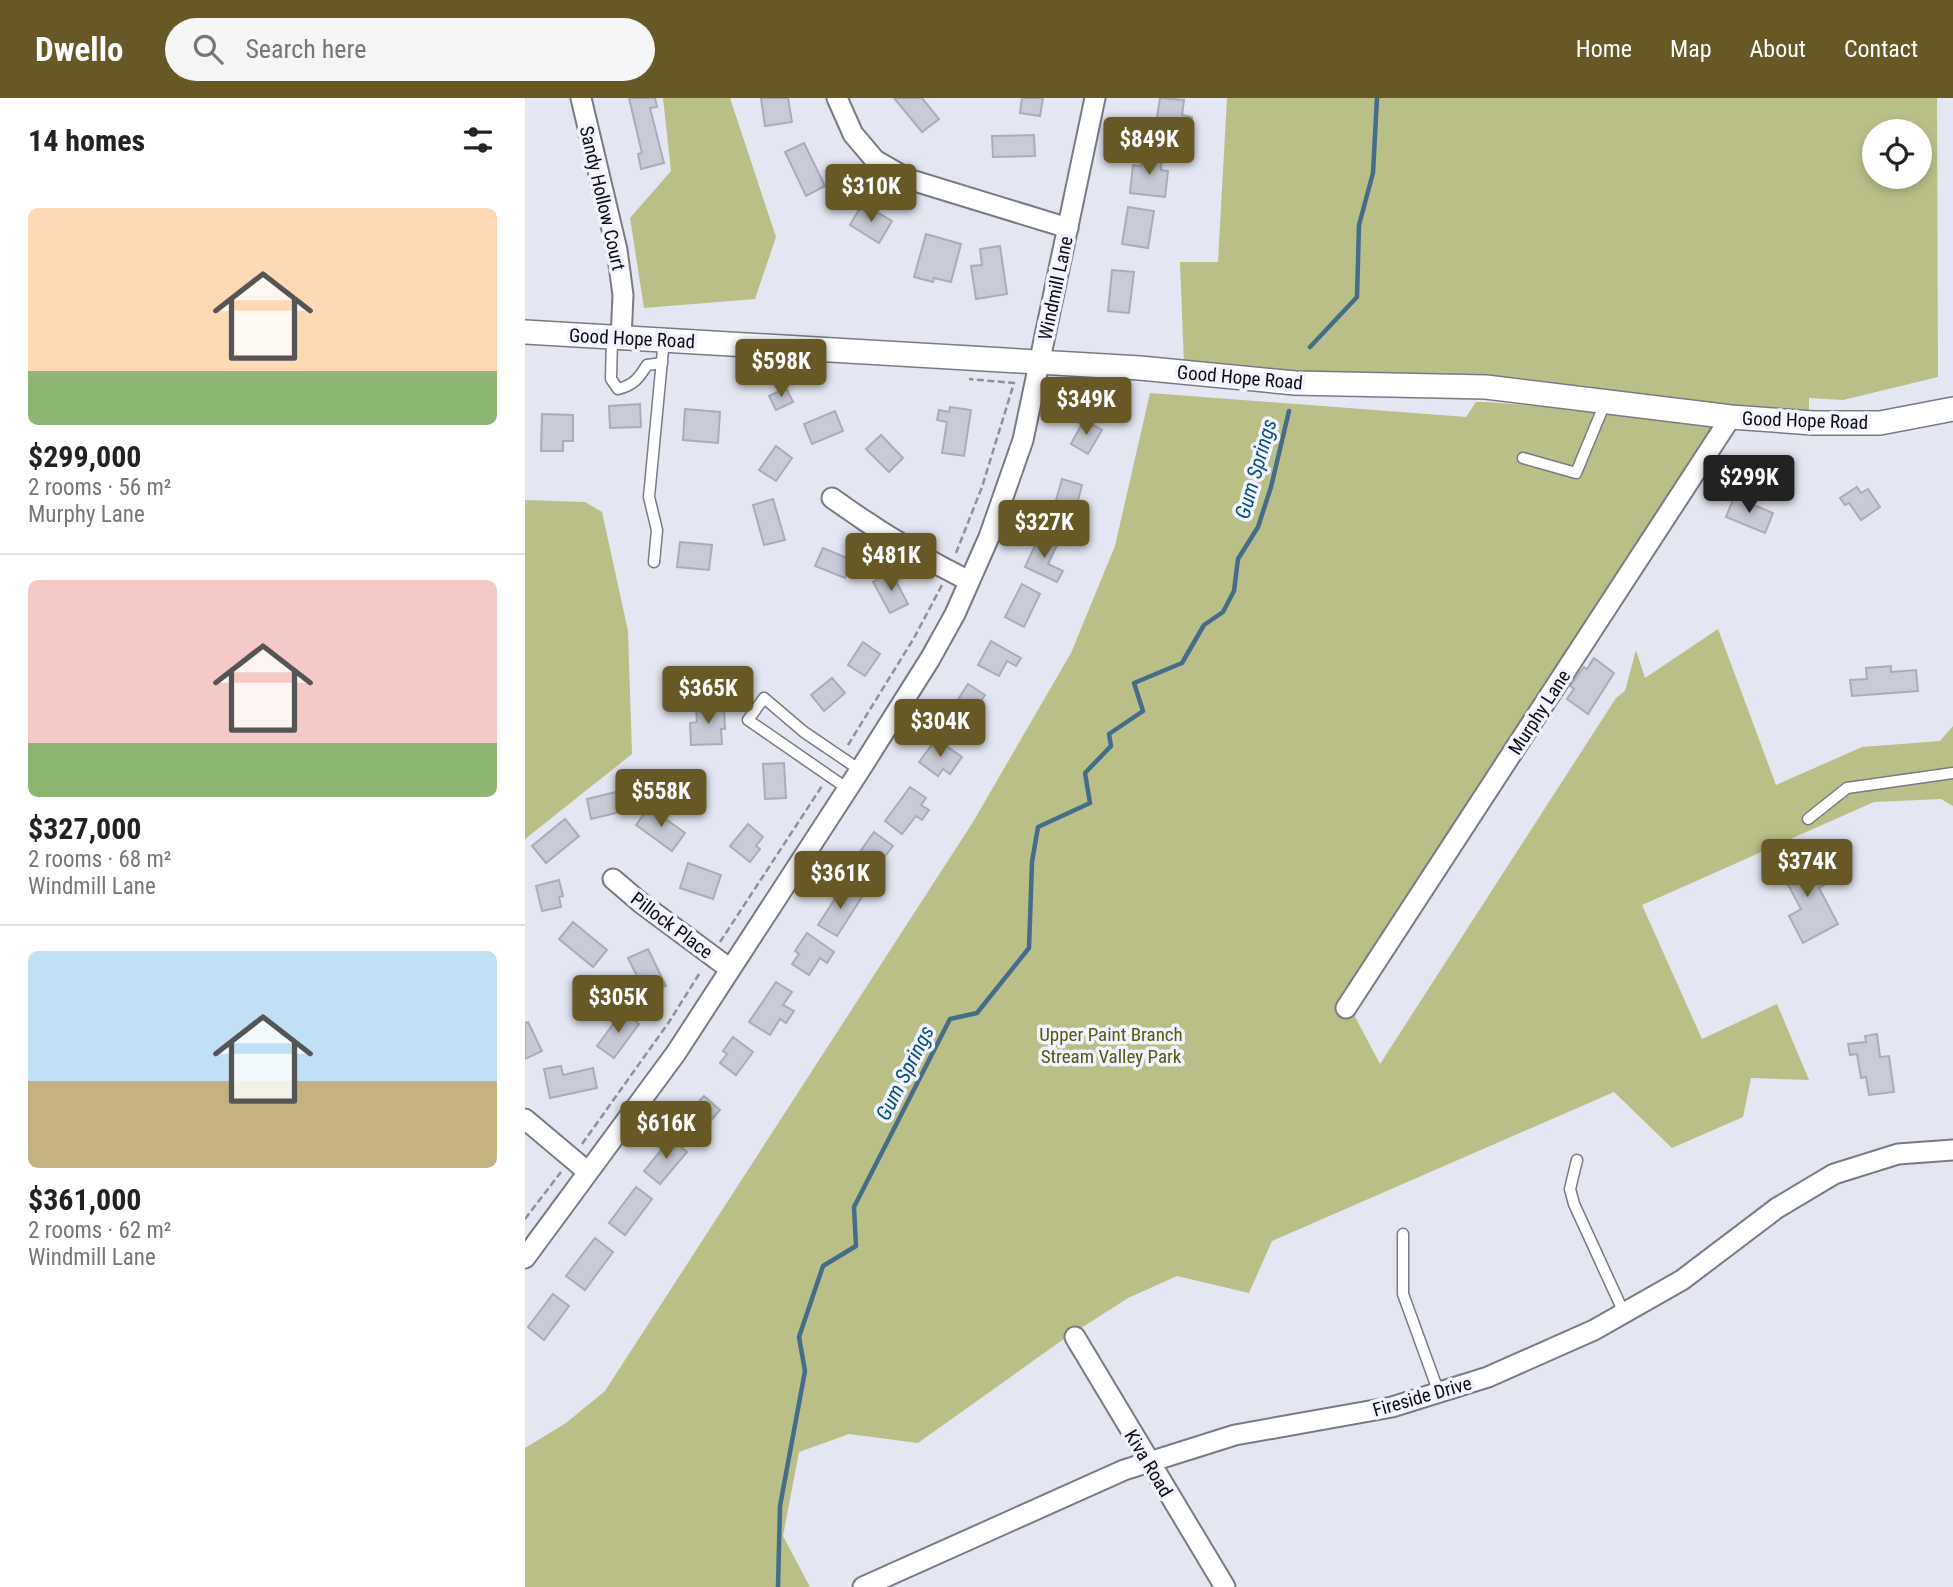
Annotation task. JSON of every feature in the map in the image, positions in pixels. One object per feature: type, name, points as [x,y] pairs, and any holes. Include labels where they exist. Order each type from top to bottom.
[{"type":"street","name":"Sandy Hollow Court","points":[[581,98],[617,250],[623,295],[617,339]]},
{"type":"street","points":[[837,98],[853,134],[875,160],[908,179],[1068,228]]},
{"type":"street","name":"Windmill Lane","points":[[525,1258],[676,1053],[930,659],[969,582],[989,537],[1023,440],[1095,98]]},
{"type":"street","name":"Good Hope Road","points":[[525,332],[1140,368],[1295,383],[1486,387],[1731,417],[1813,423],[1880,423],[1953,409]]},
{"type":"street","name":"Murphy Lane","points":[[1346,1007],[1731,417]]},
{"type":"street","points":[[832,498],[875,530],[969,582]]},
{"type":"street","name":"Pillock Place","points":[[614,879],[730,969]]},
{"type":"street","points":[[525,1119],[588,1172]]},
{"type":"street","name":"Fireside Drive","points":[[863,1587],[1124,1469],[1235,1436],[1392,1407],[1488,1377],[1594,1330],[1682,1280],[1777,1208],[1834,1174],[1898,1154],[1953,1150]]},
{"type":"street","name":"Kiva Road","points":[[1075,1337],[1225,1587]]},
{"type":"lane","points":[[617,339],[611,379],[618,388],[629,386],[638,380],[647,365],[661,363]]},
{"type":"lane","points":[[653,562],[657,530],[649,497],[664,339]]},
{"type":"lane","points":[[1523,458],[1576,473],[1605,402]]},
{"type":"lane","points":[[848,789],[748,720],[764,698],[840,758],[860,770]]},
{"type":"lane","points":[[1808,819],[1847,788],[1953,773]]},
{"type":"lane","points":[[1577,1160],[1570,1189],[1574,1204],[1624,1313]]},
{"type":"lane","points":[[1403,1234],[1403,1294],[1439,1392]]},
{"type":"path","points":[[840,758],[914,638],[948,571],[982,487],[1014,383]]},
{"type":"path","points":[[525,1219],[669,1022],[829,775]]},
{"type":"green space","points":[[663,98],[730,98],[776,237],[755,299],[644,308],[630,218],[671,171]]},
{"type":"green space","points":[[1227,98],[1937,98],[1938,377],[1843,400],[1809,398],[1809,417],[1184,365],[1180,262],[1218,262]]},
{"type":"green space","name":"Upper Paint Branch Stream Valley Park","points":[[1150,393],[1466,417],[1476,402],[1486,402],[1720,420],[1344,996],[1380,1064],[1616,698],[1625,691],[1636,650],[1645,678],[1718,629],[1776,785],[1862,747],[1940,741],[1953,726],[1953,806],[1941,799],[1874,802],[1642,905],[1702,1039],[1777,1004],[1809,1080],[1751,1078],[1743,1117],[1672,1148],[1614,1092],[1272,1241],[1249,1293],[1177,1276],[1128,1298],[1061,1341],[918,1443],[849,1434],[799,1452],[783,1536],[810,1587],[525,1587],[525,1448],[566,1423],[605,1391],[973,822],[1071,653],[1115,546]]},
{"type":"green space","points":[[525,500],[585,502],[602,512],[628,631],[632,754],[525,839]]},
{"type":"building","points":[[629,98],[655,98],[657,107],[650,108],[664,163],[641,169],[638,154],[642,153]]},
{"type":"building","points":[[761,98],[788,98],[792,122],[765,126]]},
{"type":"building","points":[[894,98],[922,98],[939,119],[922,132]]},
{"type":"building","points":[[1022,98],[1043,98],[1040,116],[1020,113]]},
{"type":"building","points":[[1160,98],[1184,100],[1182,115],[1192,117],[1189,136],[1155,131]]},
{"type":"building","points":[[1034,135],[1035,156],[993,157],[992,136]]},
{"type":"building","points":[[804,143],[825,186],[806,196],[785,152]]},
{"type":"building","points":[[1143,153],[1162,155],[1161,170],[1168,171],[1165,197],[1130,193],[1133,165],[1141,166]]},
{"type":"building","points":[[1128,207],[1154,211],[1148,248],[1122,244]]},
{"type":"building","points":[[860,208],[873,215],[875,211],[892,221],[879,243],[850,225]]},
{"type":"building","points":[[926,234],[961,244],[951,282],[934,278],[933,282],[914,277]]},
{"type":"building","points":[[1000,246],[1007,294],[976,299],[971,266],[982,265],[980,249]]},
{"type":"building","points":[[1112,270],[1134,272],[1129,313],[1108,311]]},
{"type":"building","points":[[786,388],[793,402],[776,410],[769,396]]},
{"type":"building","points":[[640,404],[641,427],[610,428],[609,406]]},
{"type":"building","points":[[950,407],[971,410],[964,456],[942,453],[947,422],[937,420],[939,410],[949,412]]},
{"type":"building","points":[[685,409],[720,412],[718,443],[683,440]]},
{"type":"building","points":[[835,411],[843,431],[812,444],[804,424]]},
{"type":"building","points":[[542,414],[573,415],[573,441],[563,441],[563,451],[541,451]]},
{"type":"building","points":[[1084,420],[1102,430],[1088,454],[1071,444]]},
{"type":"building","points":[[881,435],[903,458],[889,472],[866,449]]},
{"type":"building","points":[[776,446],[792,458],[776,481],[759,470]]},
{"type":"building","points":[[1062,479],[1082,485],[1074,516],[1053,511]]},
{"type":"building","points":[[1857,487],[1861,493],[1868,489],[1880,507],[1861,520],[1849,503],[1845,505],[1840,498]]},
{"type":"building","points":[[1734,497],[1773,513],[1765,533],[1726,517]]},
{"type":"building","points":[[773,499],[785,540],[764,545],[753,505]]},
{"type":"building","points":[[1039,537],[1057,545],[1048,564],[1063,571],[1057,582],[1025,567]]},
{"type":"building","points":[[680,542],[712,545],[709,570],[677,567]]},
{"type":"building","points":[[823,548],[852,560],[845,578],[815,566]]},
{"type":"building","points":[[891,572],[908,604],[890,613],[873,582]]},
{"type":"building","points":[[1022,584],[1040,594],[1024,627],[1005,617]]},
{"type":"building","points":[[991,641],[1021,658],[1016,666],[1007,661],[999,676],[978,665]]},
{"type":"building","points":[[863,642],[880,654],[865,676],[848,665]]},
{"type":"building","points":[[1594,658],[1614,673],[1588,714],[1567,699],[1574,689],[1570,686]]},
{"type":"building","points":[[1891,666],[1891,672],[1916,670],[1918,691],[1852,696],[1850,680],[1867,679],[1866,668]]},
{"type":"building","points":[[832,678],[845,693],[824,711],[811,695]]},
{"type":"building","points":[[968,684],[985,695],[962,731],[945,720]]},
{"type":"building","points":[[724,706],[725,729],[721,729],[722,744],[691,745],[690,723],[697,722],[696,708]]},
{"type":"building","points":[[936,739],[962,757],[950,774],[943,769],[938,776],[919,762]]},
{"type":"building","points":[[784,763],[786,798],[765,799],[763,764]]},
{"type":"building","points":[[910,787],[926,798],[921,805],[929,810],[922,820],[916,816],[902,834],[885,821]]},
{"type":"building","points":[[620,791],[624,811],[591,819],[587,799]]},
{"type":"building","points":[[649,807],[685,833],[672,851],[636,825]]},
{"type":"building","points":[[565,819],[579,836],[546,863],[532,846]]},
{"type":"building","points":[[748,824],[763,837],[756,846],[760,849],[750,862],[730,846]]},
{"type":"building","points":[[874,832],[893,846],[875,869],[857,856]]},
{"type":"building","points":[[1800,851],[1813,878],[1819,875],[1824,885],[1819,888],[1838,924],[1803,943],[1789,916],[1801,909],[1777,864]]},
{"type":"building","points":[[688,863],[721,875],[713,899],[680,888]]},
{"type":"building","points":[[559,880],[563,896],[559,897],[561,907],[542,911],[536,886]]},
{"type":"building","points":[[844,885],[862,897],[837,936],[818,925]]},
{"type":"building","points":[[573,922],[607,950],[593,967],[559,939]]},
{"type":"building","points":[[807,933],[834,952],[827,963],[820,958],[809,975],[792,964],[799,954],[795,951]]},
{"type":"building","points":[[648,949],[666,986],[646,995],[628,958]]},
{"type":"building","points":[[776,982],[792,992],[783,1005],[794,1011],[786,1023],[780,1019],[770,1035],[749,1022]]},
{"type":"building","points":[[623,1011],[639,1024],[614,1058],[597,1046]]},
{"type":"building","points":[[528,1022],[542,1051],[525,1059],[525,1023]]},
{"type":"building","points":[[1877,1034],[1880,1057],[1889,1056],[1894,1092],[1869,1095],[1866,1077],[1861,1078],[1857,1054],[1850,1055],[1848,1044],[1866,1042],[1865,1036]]},
{"type":"building","points":[[733,1037],[753,1052],[736,1075],[720,1063],[727,1054],[723,1051]]},
{"type":"building","points":[[561,1066],[563,1075],[593,1068],[597,1088],[550,1098],[544,1069]]},
{"type":"building","points":[[704,1096],[720,1110],[698,1135],[682,1120]]},
{"type":"building","points":[[671,1138],[687,1152],[660,1184],[644,1171]]},
{"type":"building","points":[[636,1187],[652,1199],[625,1235],[609,1223]]},
{"type":"building","points":[[595,1238],[613,1252],[585,1290],[566,1276]]},
{"type":"building","points":[[553,1294],[569,1306],[544,1340],[528,1327]]},
{"type":"waterway","name":"Gum Springs","points":[[1310,347],[1357,297],[1359,225],[1373,173],[1377,98]]},
{"type":"waterway","name":"Gum Springs","points":[[778,1587],[780,1506],[805,1371],[799,1337],[823,1266],[856,1246],[854,1207],[950,1019],[977,1013],[1029,948],[1032,862],[1038,827],[1090,803],[1085,773],[1111,746],[1109,734],[1143,711],[1134,683],[1182,663],[1204,625],[1223,612],[1234,591],[1238,559],[1258,527],[1271,487],[1289,411]]}]
